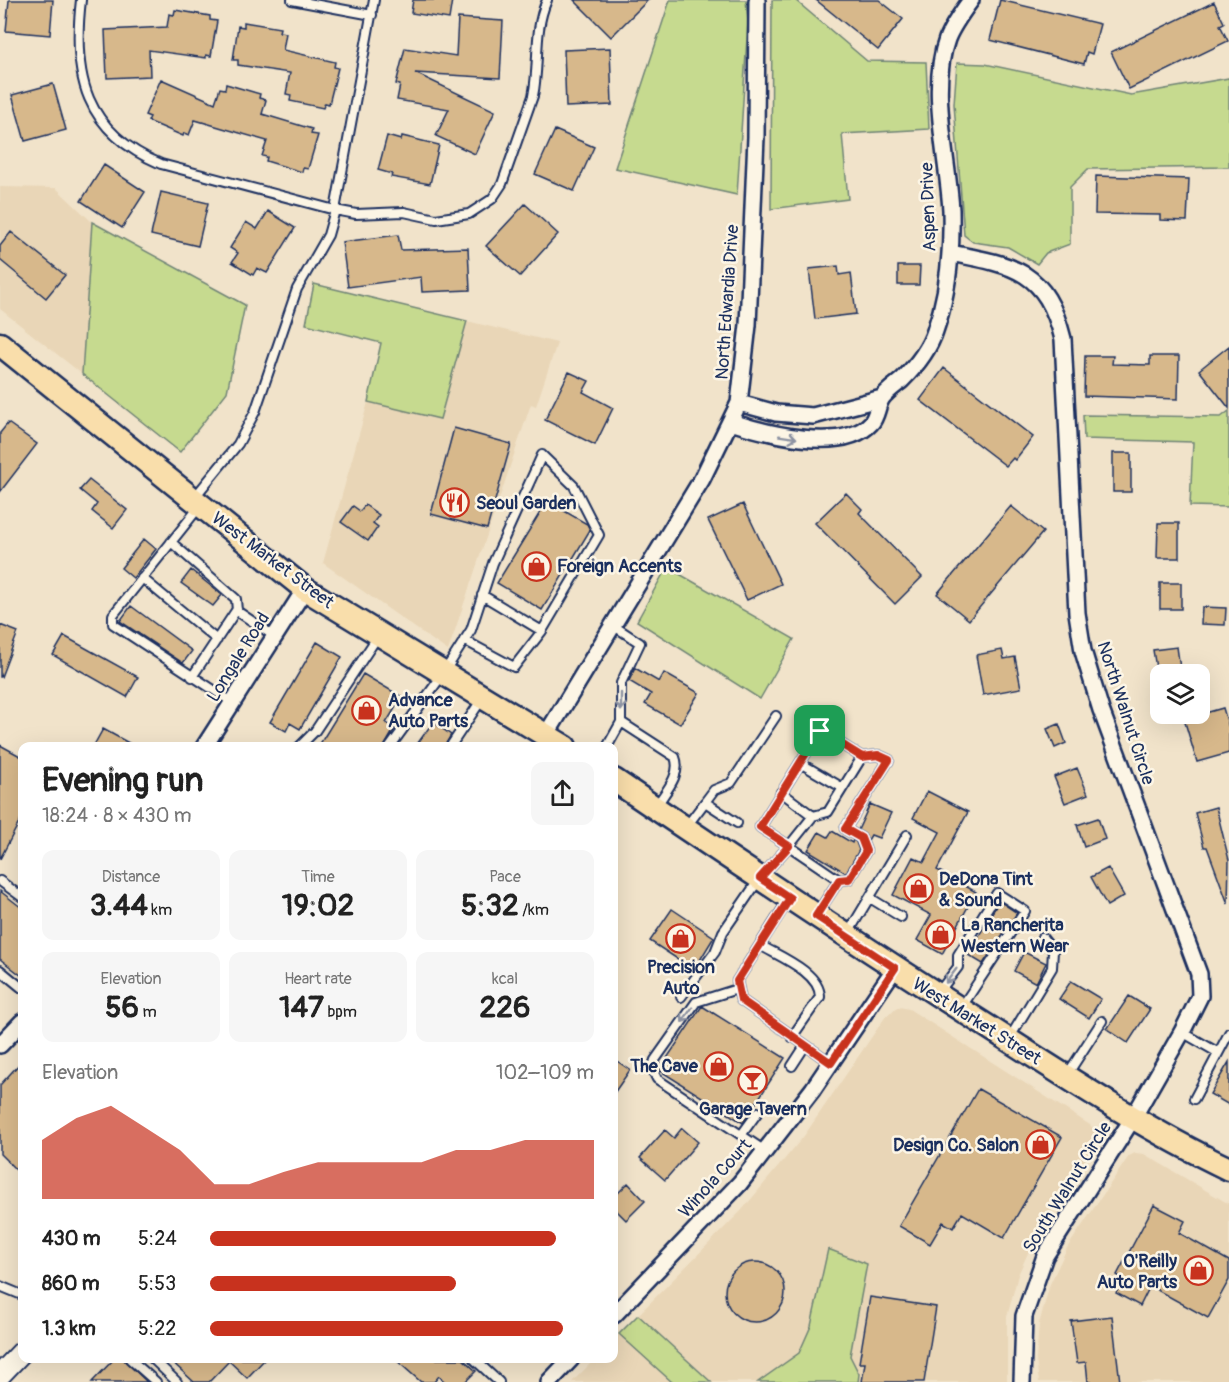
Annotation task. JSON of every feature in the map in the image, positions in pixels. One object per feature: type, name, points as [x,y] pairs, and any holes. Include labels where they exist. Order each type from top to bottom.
[{"type":"main road","name":"West Market Street","points":[[0,344],[305,588],[483,698],[549,742]]},
{"type":"main road","name":"West Market Street","points":[[618,783],[960,1010],[1133,1118],[1229,1169]]},
{"type":"main road","points":[[0,1375],[18,1356]]},
{"type":"street","name":"North Edwardia Drive","points":[[551,742],[614,626],[702,478],[739,403],[748,325],[756,137],[757,0]]},
{"type":"street","name":"Aspen Drive","points":[[731,422],[789,437],[808,439],[844,436],[872,423],[882,398],[913,369],[927,349],[935,331],[950,254],[951,211],[940,74],[947,39],[971,0]]},
{"type":"street","name":"North Walnut Circle","points":[[950,254],[1002,263],[1038,283],[1052,306],[1059,324],[1064,351],[1077,613],[1083,651],[1101,711],[1199,974],[1200,996],[1133,1118]]},
{"type":"street","name":"Aspen Drive","points":[[739,403],[776,413],[813,416],[882,398]]},
{"type":"street","name":"Longale Road","points":[[207,742],[305,588]]},
{"type":"street","name":"Winola Court","points":[[618,1311],[740,1183],[831,1063],[895,968]]},
{"type":"street","points":[[0,1045],[18,1026]]},
{"type":"street","name":"South Walnut Circle","points":[[1022,1382],[1024,1316],[1045,1256],[1133,1118]]},
{"type":"street","points":[[549,1382],[567,1363]]},
{"type":"lane","points":[[81,0],[77,51],[85,93],[95,113],[123,144],[160,164],[335,210],[356,214],[404,212],[436,219],[469,214],[492,199],[502,184],[533,96],[536,38],[547,0]]},
{"type":"lane","points":[[291,0],[372,15]]},
{"type":"lane","points":[[232,702],[113,624],[113,615],[171,542],[238,444],[255,412],[297,289],[328,235],[335,210],[374,0]]},
{"type":"lane","points":[[394,742],[443,674],[464,640],[493,563],[542,455],[574,486],[599,535],[542,631],[514,667],[464,640]]},
{"type":"lane","points":[[171,542],[236,599],[237,609],[192,677]]},
{"type":"lane","points":[[142,578],[217,640]]},
{"type":"lane","points":[[482,595],[542,631]]},
{"type":"lane","points":[[237,609],[274,636]]},
{"type":"lane","points":[[610,742],[621,722],[621,683],[640,643],[614,626]]},
{"type":"lane","points":[[304,742],[315,731],[379,635]]},
{"type":"lane","points":[[453,742],[483,698]]},
{"type":"lane","points":[[685,828],[714,790],[731,783],[776,716]]},
{"type":"lane","points":[[621,722],[675,758],[678,765],[675,776],[656,808]]},
{"type":"lane","points":[[820,731],[862,757],[878,755],[889,760],[845,829],[861,838],[866,851],[849,879],[839,880],[760,827],[820,731]]},
{"type":"lane","points":[[681,997],[715,952],[723,932],[760,878],[813,816],[828,812],[862,757]]},
{"type":"lane","points":[[800,763],[843,788]]},
{"type":"lane","points":[[782,792],[813,816]]},
{"type":"lane","points":[[705,802],[737,823]]},
{"type":"lane","points":[[847,936],[908,835]]},
{"type":"lane","points":[[816,916],[839,880]]},
{"type":"lane","points":[[0,881],[18,894]]},
{"type":"lane","points":[[937,995],[958,967],[958,955],[997,893],[1025,911],[960,1010]]},
{"type":"lane","points":[[790,898],[737,981],[737,989],[741,1000],[831,1063]]},
{"type":"lane","points":[[870,898],[901,917]]},
{"type":"lane","points":[[1008,1040],[1052,968],[1053,951],[1042,937]]},
{"type":"lane","points":[[760,945],[812,977],[820,989],[820,997],[792,1037]]},
{"type":"lane","points":[[0,970],[18,985]]},
{"type":"lane","points":[[737,989],[696,1002],[655,1060],[652,1069],[657,1079],[765,1151]]},
{"type":"lane","points":[[1066,1077],[1102,1022]]},
{"type":"lane","points":[[1182,1032],[1217,1052]]},
{"type":"lane","points":[[1194,1099],[1229,1033]]},
{"type":"lane","points":[[792,1066],[805,1046]]},
{"type":"lane","points":[[742,1134],[758,1112]]},
{"type":"lane","points":[[0,1286],[18,1293]]},
{"type":"lane","points":[[135,1363],[156,1382]]},
{"type":"lane","points":[[157,1363],[177,1382]]},
{"type":"lane","points":[[478,1363],[499,1382]]},
{"type":"shaded area","points":[[0,187],[56,188],[92,222],[82,374],[0,309]]},
{"type":"shaded area","points":[[467,321],[557,343],[536,406],[531,404],[448,651],[323,563],[368,402],[440,419]]},
{"type":"shaded area","points":[[899,1007],[909,1009],[1090,1125],[1097,1132],[1097,1141],[1037,1233],[1018,1275],[1007,1317],[1007,1382],[858,1382],[859,1374],[850,1357],[866,1264],[828,1250],[811,1326],[799,1353],[758,1382],[711,1382],[638,1315],[742,1210],[804,1136],[886,1016]]},
{"type":"shaded area","points":[[1135,1153],[1144,1154],[1229,1204],[1229,1382],[1039,1382],[1036,1360],[1039,1324],[1050,1284],[1067,1248],[1129,1156]]},
{"type":"shaded area","points":[[618,1335],[672,1382],[572,1382],[591,1363],[618,1363]]},
{"type":"green space","points":[[670,0],[746,0],[748,22],[737,195],[615,168]]},
{"type":"green space","points":[[772,0],[795,0],[867,61],[926,62],[929,129],[842,134],[848,199],[771,209]]},
{"type":"green space","points":[[957,63],[985,64],[1131,95],[1229,78],[1229,167],[1088,169],[1070,187],[1070,244],[1046,253],[1037,264],[1008,247],[973,242],[964,235],[954,104]]},
{"type":"green space","points":[[92,222],[245,305],[227,392],[180,452],[82,374]]},
{"type":"green space","points":[[314,284],[467,321],[440,419],[368,402],[381,343],[306,324]]},
{"type":"green space","points":[[1229,411],[1229,507],[1190,506],[1193,442],[1084,439],[1083,415],[1221,417]]},
{"type":"green space","points":[[667,567],[794,639],[760,699],[637,621]]},
{"type":"green space","points":[[828,1249],[867,1264],[850,1356],[859,1374],[858,1382],[758,1382],[799,1353],[811,1326]]},
{"type":"green space","points":[[638,1315],[711,1382],[672,1382],[619,1334]]},
{"type":"building","points":[[9,0],[53,0],[50,35],[6,31]]},
{"type":"building","points":[[413,0],[452,0],[449,19],[411,13]]},
{"type":"building","points":[[574,0],[648,0],[611,37]]},
{"type":"building","points":[[816,0],[879,0],[903,19],[878,50]]},
{"type":"building","points":[[1000,0],[1100,24],[1092,54],[1087,52],[1084,64],[990,40]]},
{"type":"building","points":[[1214,2],[1224,23],[1220,25],[1228,41],[1129,89],[1111,52]]},
{"type":"building","points":[[175,10],[210,16],[210,20],[217,21],[211,56],[206,55],[206,58],[149,50],[150,76],[107,78],[105,30],[167,27],[169,14],[174,15]]},
{"type":"building","points":[[458,18],[503,21],[500,78],[415,73],[495,111],[475,154],[436,136],[449,109],[397,100],[400,85],[396,84],[405,48],[456,56]]},
{"type":"building","points":[[244,22],[280,28],[279,32],[286,33],[283,50],[335,62],[334,67],[338,68],[329,104],[325,103],[323,108],[290,101],[291,95],[286,94],[290,73],[238,65],[238,60],[233,60],[238,26],[244,27]]},
{"type":"building","points":[[610,48],[612,105],[566,107],[564,50]]},
{"type":"building","points":[[161,79],[215,103],[220,88],[225,89],[226,84],[260,94],[259,98],[266,100],[262,114],[312,129],[311,134],[318,135],[308,169],[303,168],[302,172],[266,161],[267,157],[262,156],[267,141],[195,120],[189,135],[184,133],[183,136],[148,121],[150,117],[145,115]]},
{"type":"building","points":[[53,84],[66,130],[25,141],[12,95]]},
{"type":"building","points":[[555,130],[594,147],[574,191],[535,174]]},
{"type":"building","points":[[387,136],[401,140],[402,136],[439,145],[430,184],[391,177],[392,174],[378,170]]},
{"type":"building","points":[[104,165],[145,192],[122,228],[81,201]]},
{"type":"building","points":[[1096,176],[1189,179],[1187,221],[1160,220],[1160,215],[1095,214]]},
{"type":"building","points":[[161,192],[208,203],[198,246],[151,235]]},
{"type":"building","points":[[525,204],[558,234],[520,276],[486,246]]},
{"type":"building","points":[[268,211],[295,228],[267,273],[257,268],[253,275],[232,262],[238,253],[230,248],[246,222],[257,229]]},
{"type":"building","points":[[11,232],[65,275],[46,298],[0,260],[0,246]]},
{"type":"building","points":[[398,235],[401,250],[468,248],[470,290],[422,292],[421,277],[348,287],[342,242]]},
{"type":"building","points":[[838,266],[839,275],[851,273],[856,314],[815,319],[809,269]]},
{"type":"building","points":[[898,266],[920,266],[919,285],[898,285]]},
{"type":"building","points":[[1229,346],[1229,408],[1199,370]]},
{"type":"building","points":[[1085,356],[1113,356],[1112,364],[1150,365],[1150,356],[1179,356],[1178,399],[1084,396]]},
{"type":"building","points":[[944,368],[1033,437],[1015,460],[1013,458],[1006,466],[920,400]]},
{"type":"building","points":[[569,372],[589,381],[583,392],[613,408],[595,445],[545,420]]},
{"type":"building","points":[[8,423],[37,444],[0,492],[0,433]]},
{"type":"building","points":[[454,428],[511,444],[487,529],[431,514]]},
{"type":"building","points":[[1113,453],[1131,453],[1131,492],[1113,492]]},
{"type":"building","points":[[89,480],[127,510],[113,528],[92,511],[97,504],[80,490]]},
{"type":"building","points":[[846,493],[862,509],[859,513],[922,577],[895,604],[815,523]]},
{"type":"building","points":[[547,501],[587,524],[590,530],[542,610],[497,583]]},
{"type":"building","points":[[743,504],[781,584],[747,600],[708,520]]},
{"type":"building","points":[[365,505],[379,515],[373,523],[378,527],[368,541],[341,522],[353,506],[360,511]]},
{"type":"building","points":[[1011,506],[1043,532],[969,620],[937,594]]},
{"type":"building","points":[[1158,523],[1179,523],[1179,558],[1157,558]]},
{"type":"building","points":[[144,539],[156,549],[133,578],[121,568]]},
{"type":"building","points":[[191,570],[222,595],[213,606],[181,583]]},
{"type":"building","points":[[1160,583],[1181,583],[1181,609],[1160,609]]},
{"type":"building","points":[[131,606],[192,651],[183,663],[120,621]]},
{"type":"building","points":[[1202,607],[1226,608],[1225,625],[1201,624]]},
{"type":"building","points":[[0,625],[18,632],[1,677],[0,677]]},
{"type":"building","points":[[64,636],[138,677],[127,697],[53,655]]},
{"type":"building","points":[[317,642],[342,657],[300,729],[290,723],[286,731],[270,722]]},
{"type":"building","points":[[1177,647],[1179,664],[1155,664],[1153,650]]},
{"type":"building","points":[[1002,650],[1004,659],[1015,657],[1021,688],[983,695],[976,655]]},
{"type":"building","points":[[635,668],[659,682],[664,673],[699,693],[680,724],[645,704],[651,694],[629,681]]},
{"type":"building","name":"Advance Auto Parts","points":[[363,674],[402,697],[386,723],[395,728],[387,742],[321,742]]},
{"type":"building","points":[[1223,708],[1229,728],[1229,753],[1197,762],[1186,724],[1210,724],[1210,712]]},
{"type":"building","points":[[433,722],[451,735],[447,742],[419,742]]},
{"type":"building","points":[[1059,724],[1066,743],[1055,748],[1047,729]]},
{"type":"building","points":[[103,729],[127,742],[96,742]]},
{"type":"building","points":[[0,745],[18,755],[18,825],[0,859]]},
{"type":"building","points":[[1077,768],[1088,794],[1065,803],[1054,777]]},
{"type":"building","points":[[927,791],[968,812],[937,870],[976,892],[942,954],[917,940],[931,915],[893,895],[913,857],[924,862],[940,832],[913,818]]},
{"type":"building","points":[[870,804],[891,813],[879,838],[871,835],[868,840],[858,830]]},
{"type":"building","points":[[1216,807],[1229,860],[1228,904],[1207,847],[1204,847],[1195,813]]},
{"type":"building","points":[[1098,818],[1105,839],[1084,847],[1077,825]]},
{"type":"building","points":[[832,831],[852,843],[853,840],[856,842],[859,850],[846,873],[808,850],[819,832],[828,837]]},
{"type":"building","points":[[1108,868],[1124,896],[1107,906],[1091,877]]},
{"type":"building","points":[[0,891],[18,905],[18,973],[0,959]]},
{"type":"building","points":[[999,901],[1017,913],[983,964],[968,955]]},
{"type":"building","points":[[672,909],[714,937],[694,970],[650,941]]},
{"type":"building","points":[[1024,952],[1046,963],[1036,983],[1014,971]]},
{"type":"building","points":[[1071,981],[1101,999],[1089,1018],[1059,999]]},
{"type":"building","points":[[1129,996],[1150,1009],[1128,1043],[1107,1029]]},
{"type":"building","points":[[702,1006],[785,1058],[743,1123],[659,1070]]},
{"type":"building","points":[[618,1062],[630,1070],[618,1087]]},
{"type":"building","points":[[1229,1062],[1229,1105],[1210,1094]]},
{"type":"building","points":[[18,1065],[18,1172],[0,1154],[0,1085]]},
{"type":"building","points":[[978,1089],[1062,1137],[1004,1238],[962,1213],[953,1228],[943,1222],[930,1244],[899,1226]]},
{"type":"building","points":[[682,1128],[698,1142],[665,1180],[640,1158],[665,1130],[674,1138]]},
{"type":"building","points":[[628,1183],[645,1201],[626,1220],[618,1212],[618,1193]]},
{"type":"building","points":[[1154,1205],[1185,1221],[1179,1233],[1229,1261],[1229,1280],[1208,1318],[1150,1286],[1140,1306],[1116,1293],[1124,1279],[1117,1275]]},
{"type":"building","points":[[749,1262],[761,1262],[772,1267],[780,1275],[785,1292],[783,1304],[772,1317],[761,1322],[749,1322],[738,1317],[730,1309],[725,1298],[725,1286],[730,1275],[738,1267]]},
{"type":"building","points":[[870,1297],[936,1307],[924,1382],[862,1382],[865,1363],[859,1363]]},
{"type":"building","points":[[1112,1316],[1120,1382],[1088,1382],[1086,1362],[1077,1363],[1071,1321]]},
{"type":"building","points":[[110,1363],[127,1363],[147,1382],[92,1382]]},
{"type":"building","points":[[173,1363],[227,1363],[209,1382],[194,1382]]},
{"type":"building","points":[[231,1363],[261,1363],[247,1378]]},
{"type":"building","points":[[400,1363],[467,1363],[476,1371],[465,1382],[445,1382],[439,1376],[434,1382],[421,1382]]},
{"type":"place","name":"Seoul Garden","points":[[455,503]]},
{"type":"place","name":"Foreign Accents","points":[[536,566]]},
{"type":"place","name":"Advance Auto Parts","points":[[367,710]]},
{"type":"place","name":"DeDona Tint & Sound","points":[[918,889]]},
{"type":"place","name":"La Rancherita Western Wear","points":[[940,935]]},
{"type":"place","name":"Precision Auto","points":[[681,938]]},
{"type":"place","name":"The Cave","points":[[719,1066]]},
{"type":"place","name":"Garage Tavern","points":[[753,1080]]},
{"type":"place","name":"Design Co. Salon","points":[[1040,1145]]},
{"type":"place","name":"O'Reilly Auto Parts","points":[[1198,1271]]},
{"type":"route","points":[[820,731],[862,757],[878,755],[889,760],[845,829],[861,838],[866,851],[849,879],[839,880],[816,916],[895,968],[831,1063],[741,1000],[737,989],[737,981],[790,898],[760,878],[789,846],[760,827],[820,731]]}]
